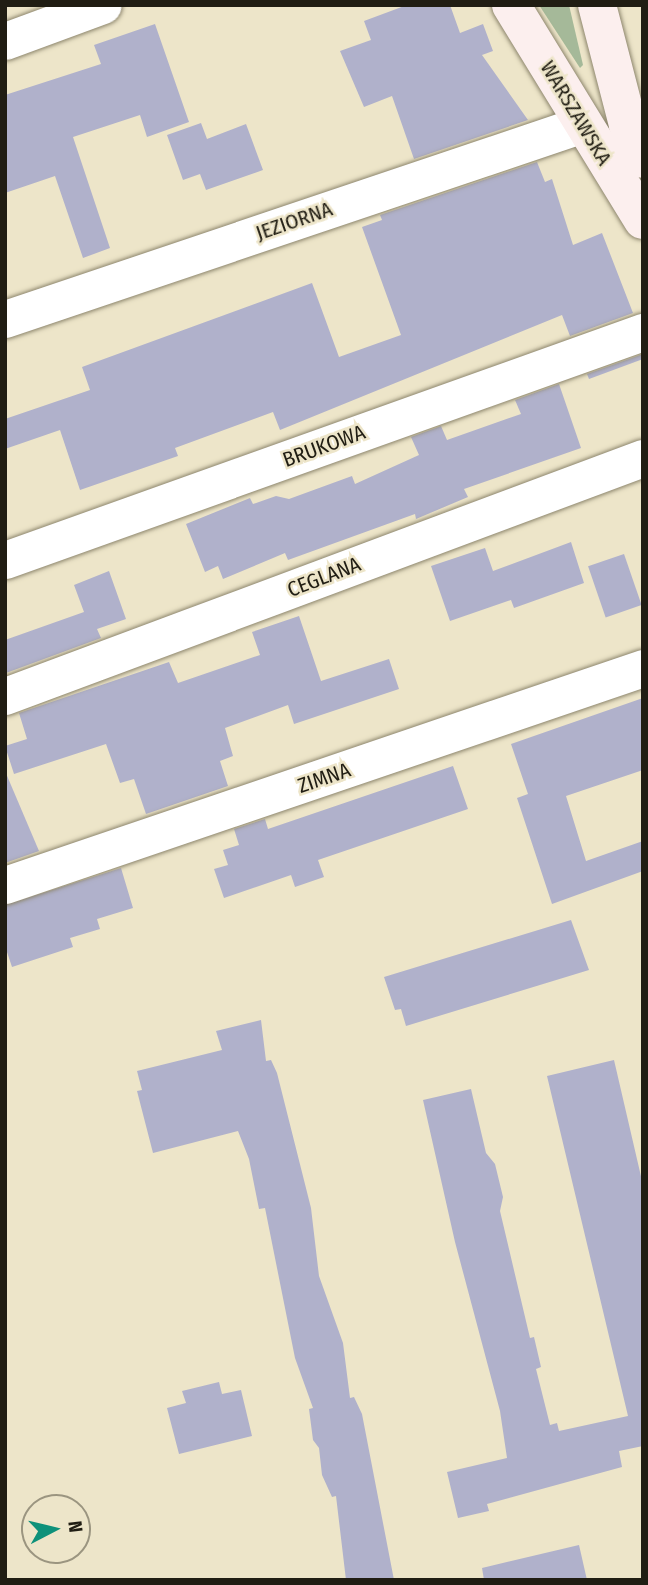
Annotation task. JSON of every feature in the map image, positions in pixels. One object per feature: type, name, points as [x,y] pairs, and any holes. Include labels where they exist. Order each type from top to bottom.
[{"type":"street","points":[[5,41],[103,5]]},
{"type":"street","name":"WARSZAWSKA","points":[[511,5],[643,220]]},
{"type":"street","points":[[597,5],[628,125],[643,159]]},
{"type":"street","name":"JEZIORNA","points":[[5,319],[583,124]]},
{"type":"street","name":"BRUKOWA","points":[[5,559],[643,332]]},
{"type":"street","name":"CEGLANA","points":[[5,696],[643,458]]},
{"type":"street","name":"ZIMNA","points":[[5,885],[643,668]]},
{"type":"green space","points":[[539,5],[569,5],[583,65],[580,68]]},
{"type":"building","points":[[407,5],[450,5],[460,33],[483,24],[493,51],[482,55],[528,120],[414,159],[392,96],[364,107],[340,51],[371,40],[364,21]]},
{"type":"building","points":[[155,24],[189,122],[147,137],[140,115],[73,137],[110,248],[83,258],[55,176],[5,193],[5,95],[101,64],[94,45]]},
{"type":"building","points":[[201,123],[207,139],[246,124],[263,170],[206,190],[200,174],[183,180],[167,135]]},
{"type":"building","points":[[537,162],[545,182],[552,179],[573,245],[602,233],[633,313],[570,336],[562,315],[280,430],[273,412],[175,448],[178,456],[80,490],[60,430],[5,449],[5,419],[90,390],[82,367],[312,283],[339,357],[401,335],[362,227],[382,220],[380,215]]},
{"type":"building","points":[[643,354],[643,359],[589,379],[587,374]]},
{"type":"building","points":[[559,384],[581,448],[464,489],[468,497],[416,519],[415,514],[288,560],[285,553],[223,579],[218,566],[205,572],[186,524],[250,498],[253,504],[276,496],[289,499],[352,476],[355,484],[419,455],[411,437],[441,426],[447,440],[521,414],[515,400]]},
{"type":"building","points":[[571,542],[584,583],[514,608],[511,600],[450,621],[431,566],[485,548],[493,571]]},
{"type":"building","points":[[624,554],[642,605],[606,617],[588,566]]},
{"type":"building","points":[[109,571],[126,619],[97,629],[101,638],[6,673],[5,640],[84,612],[74,585]]},
{"type":"building","points":[[299,616],[321,681],[389,659],[399,689],[294,724],[288,705],[225,728],[233,756],[220,761],[228,786],[146,814],[134,779],[120,783],[106,744],[14,774],[5,746],[27,739],[19,713],[169,662],[178,683],[260,655],[252,632]]},
{"type":"building","points":[[643,698],[643,770],[566,796],[586,861],[643,841],[643,871],[552,904],[517,798],[528,794],[511,744]]},
{"type":"building","points":[[453,766],[468,809],[318,860],[324,877],[295,887],[291,875],[224,898],[214,869],[228,865],[223,850],[239,845],[234,829],[265,819],[268,829]]},
{"type":"building","points":[[5,771],[39,851],[5,863]]},
{"type":"building","points":[[121,868],[133,908],[97,919],[100,929],[70,938],[73,947],[12,967],[5,946],[5,905]]},
{"type":"building","points":[[571,920],[589,970],[406,1026],[401,1009],[395,1010],[384,977]]},
{"type":"building","points":[[261,1020],[266,1061],[271,1060],[277,1073],[311,1208],[319,1276],[343,1343],[350,1398],[354,1397],[362,1414],[394,1580],[346,1580],[336,1496],[332,1497],[322,1475],[319,1448],[313,1440],[309,1409],[313,1408],[295,1358],[265,1208],[259,1209],[249,1159],[238,1131],[153,1153],[137,1091],[142,1090],[137,1071],[222,1050],[216,1031]]},
{"type":"building","points":[[614,1060],[643,1185],[643,1446],[619,1451],[622,1467],[487,1504],[489,1511],[458,1518],[447,1472],[507,1458],[500,1411],[455,1242],[423,1100],[471,1089],[486,1153],[495,1164],[503,1197],[500,1211],[530,1338],[534,1337],[541,1367],[536,1369],[550,1425],[557,1423],[559,1431],[628,1416],[547,1076]]},
{"type":"building","points":[[219,1382],[222,1394],[241,1390],[252,1436],[179,1454],[167,1408],[186,1403],[182,1391]]},
{"type":"building","points":[[579,1545],[587,1580],[484,1580],[482,1568]]}]
